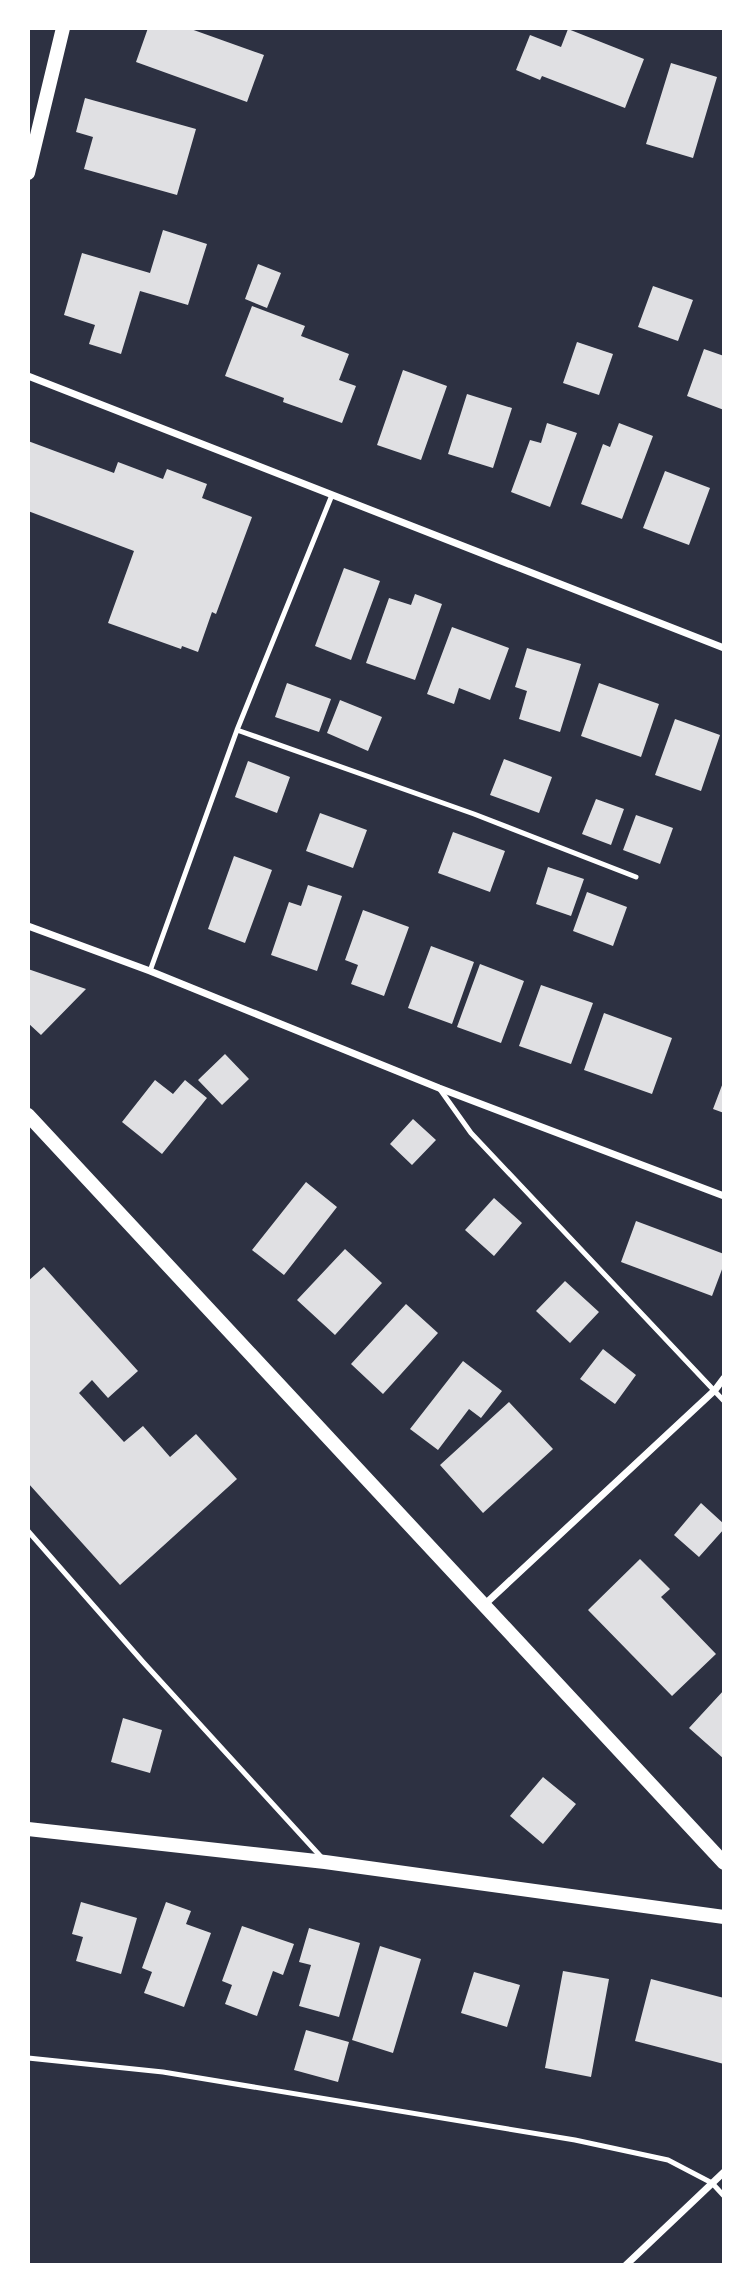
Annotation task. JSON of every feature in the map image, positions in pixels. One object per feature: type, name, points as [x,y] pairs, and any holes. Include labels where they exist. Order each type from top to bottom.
[{"type":"main road","points":[[28,173],[63,28]]},
{"type":"main road","points":[[28,1115],[724,1863]]},
{"type":"main road","points":[[28,1831],[325,1862],[724,1917]]},
{"type":"street","points":[[28,376],[724,648]]},
{"type":"street","points":[[28,926],[150,971],[439,1088],[724,1196]]},
{"type":"street","points":[[483,1606],[715,1390],[724,1378]]},
{"type":"street","points":[[626,2265],[724,2172]]},
{"type":"lane","points":[[150,971],[237,730],[332,495]]},
{"type":"lane","points":[[237,730],[474,814],[636,877]]},
{"type":"lane","points":[[439,1088],[471,1133],[724,1401]]},
{"type":"lane","points":[[28,1531],[142,1662],[325,1862]]},
{"type":"lane","points":[[28,2057],[163,2072],[575,2140],[668,2160],[712,2183],[724,2196]]},
{"type":"building","points":[[148,28],[188,28],[264,55],[247,102],[136,62]]},
{"type":"building","points":[[568,29],[644,59],[625,108],[542,76],[540,80],[516,70],[530,35],[561,47]]},
{"type":"building","points":[[671,63],[717,77],[693,158],[646,144]]},
{"type":"building","points":[[85,98],[196,129],[177,195],[84,169],[93,137],[76,132]]},
{"type":"building","points":[[163,230],[207,244],[188,305],[140,291],[121,354],[89,344],[95,325],[64,315],[82,253],[150,273]]},
{"type":"building","points":[[258,264],[281,273],[267,308],[245,299]]},
{"type":"building","points":[[653,286],[693,300],[678,341],[638,327]]},
{"type":"building","points":[[252,306],[305,326],[301,336],[349,354],[339,380],[356,386],[342,423],[283,402],[284,398],[225,376]]},
{"type":"building","points":[[577,342],[613,354],[599,395],[563,383]]},
{"type":"building","points":[[704,349],[724,356],[724,410],[687,396]]},
{"type":"building","points":[[403,370],[447,386],[421,460],[377,445]]},
{"type":"building","points":[[467,394],[512,408],[493,468],[448,454]]},
{"type":"building","points":[[547,423],[577,433],[550,507],[511,492],[530,440],[541,443]]},
{"type":"building","points":[[619,423],[653,436],[622,519],[581,504],[603,444],[610,447]]},
{"type":"building","points":[[28,441],[114,473],[118,462],[163,479],[167,469],[207,484],[202,498],[252,517],[216,614],[212,612],[198,652],[182,646],[181,649],[108,623],[134,551],[28,511]]},
{"type":"building","points":[[665,471],[710,488],[689,545],[643,528]]},
{"type":"building","points":[[344,568],[380,581],[351,660],[315,646]]},
{"type":"building","points":[[415,594],[442,604],[415,680],[366,663],[389,598],[411,605]]},
{"type":"building","points":[[452,627],[509,648],[490,700],[459,688],[454,704],[427,694]]},
{"type":"building","points":[[527,648],[581,664],[560,732],[519,719],[527,691],[515,687]]},
{"type":"building","points":[[287,683],[331,699],[319,732],[275,717]]},
{"type":"building","points":[[599,683],[659,704],[641,757],[581,736]]},
{"type":"building","points":[[340,700],[382,717],[368,751],[327,733]]},
{"type":"building","points":[[675,719],[720,735],[701,791],[655,775]]},
{"type":"building","points":[[504,759],[552,777],[539,813],[490,795]]},
{"type":"building","points":[[248,761],[290,777],[277,813],[235,797]]},
{"type":"building","points":[[596,799],[624,809],[611,845],[582,834]]},
{"type":"building","points":[[320,813],[367,830],[353,868],[306,851]]},
{"type":"building","points":[[636,815],[673,828],[660,864],[623,850]]},
{"type":"building","points":[[453,832],[505,851],[490,892],[438,873]]},
{"type":"building","points":[[234,856],[272,870],[245,943],[208,929]]},
{"type":"building","points":[[548,867],[584,879],[571,916],[536,904]]},
{"type":"building","points":[[308,885],[342,896],[317,971],[271,955],[289,902],[301,906]]},
{"type":"building","points":[[587,892],[627,907],[613,946],[573,931]]},
{"type":"building","points":[[363,910],[409,927],[384,996],[351,984],[358,965],[345,960]]},
{"type":"building","points":[[431,946],[474,962],[452,1024],[408,1008]]},
{"type":"building","points":[[480,964],[524,981],[501,1043],[457,1027]]},
{"type":"building","points":[[28,969],[86,989],[41,1035],[28,1023]]},
{"type":"building","points":[[541,985],[593,1003],[571,1064],[519,1046]]},
{"type":"building","points":[[604,1013],[672,1038],[652,1094],[584,1070]]},
{"type":"building","points":[[225,1054],[249,1079],[222,1105],[198,1080]]},
{"type":"building","points":[[155,1080],[173,1094],[185,1080],[207,1098],[162,1154],[122,1122]]},
{"type":"building","points":[[724,1080],[724,1113],[713,1109]]},
{"type":"building","points":[[413,1119],[436,1140],[412,1165],[390,1144]]},
{"type":"building","points":[[306,1182],[337,1207],[284,1275],[252,1250]]},
{"type":"building","points":[[494,1198],[522,1223],[494,1256],[465,1230]]},
{"type":"building","points":[[636,1221],[724,1254],[724,1264],[712,1296],[621,1262]]},
{"type":"building","points":[[345,1249],[382,1283],[335,1335],[297,1300]]},
{"type":"building","points":[[44,1267],[138,1371],[108,1398],[92,1380],[79,1393],[124,1442],[143,1426],[170,1457],[196,1434],[237,1479],[120,1585],[28,1483],[28,1281]]},
{"type":"building","points":[[565,1281],[599,1312],[570,1343],[536,1311]]},
{"type":"building","points":[[406,1304],[438,1333],[383,1394],[351,1364]]},
{"type":"building","points":[[603,1349],[636,1375],[615,1404],[580,1379]]},
{"type":"building","points":[[463,1361],[502,1391],[481,1418],[469,1409],[438,1450],[410,1429]]},
{"type":"building","points":[[509,1402],[553,1449],[483,1513],[440,1465]]},
{"type":"building","points":[[701,1503],[724,1524],[724,1529],[699,1557],[674,1535]]},
{"type":"building","points":[[640,1559],[670,1589],[661,1597],[716,1654],[672,1696],[588,1610]]},
{"type":"building","points":[[724,1690],[724,1759],[689,1728]]},
{"type":"building","points":[[123,1718],[162,1730],[150,1773],[111,1762]]},
{"type":"building","points":[[543,1777],[576,1804],[543,1844],[510,1816]]},
{"type":"building","points":[[81,1902],[137,1918],[121,1974],[76,1961],[83,1937],[72,1934]]},
{"type":"building","points":[[166,1902],[191,1911],[186,1924],[211,1933],[184,2007],[144,1993],[152,1972],[142,1968]]},
{"type":"building","points":[[242,1926],[294,1944],[283,1975],[273,1971],[257,2016],[225,2004],[232,1985],[222,1981]]},
{"type":"building","points":[[309,1928],[360,1943],[339,2017],[299,2006],[311,1965],[299,1962]]},
{"type":"building","points":[[380,1946],[421,1959],[393,2053],[352,2040]]},
{"type":"building","points":[[563,1971],[609,1979],[591,2077],[545,2068]]},
{"type":"building","points":[[474,1972],[520,1985],[507,2027],[461,2013]]},
{"type":"building","points":[[651,1979],[724,1998],[724,2064],[635,2041]]},
{"type":"building","points":[[306,2030],[349,2042],[338,2082],[294,2070]]}]
